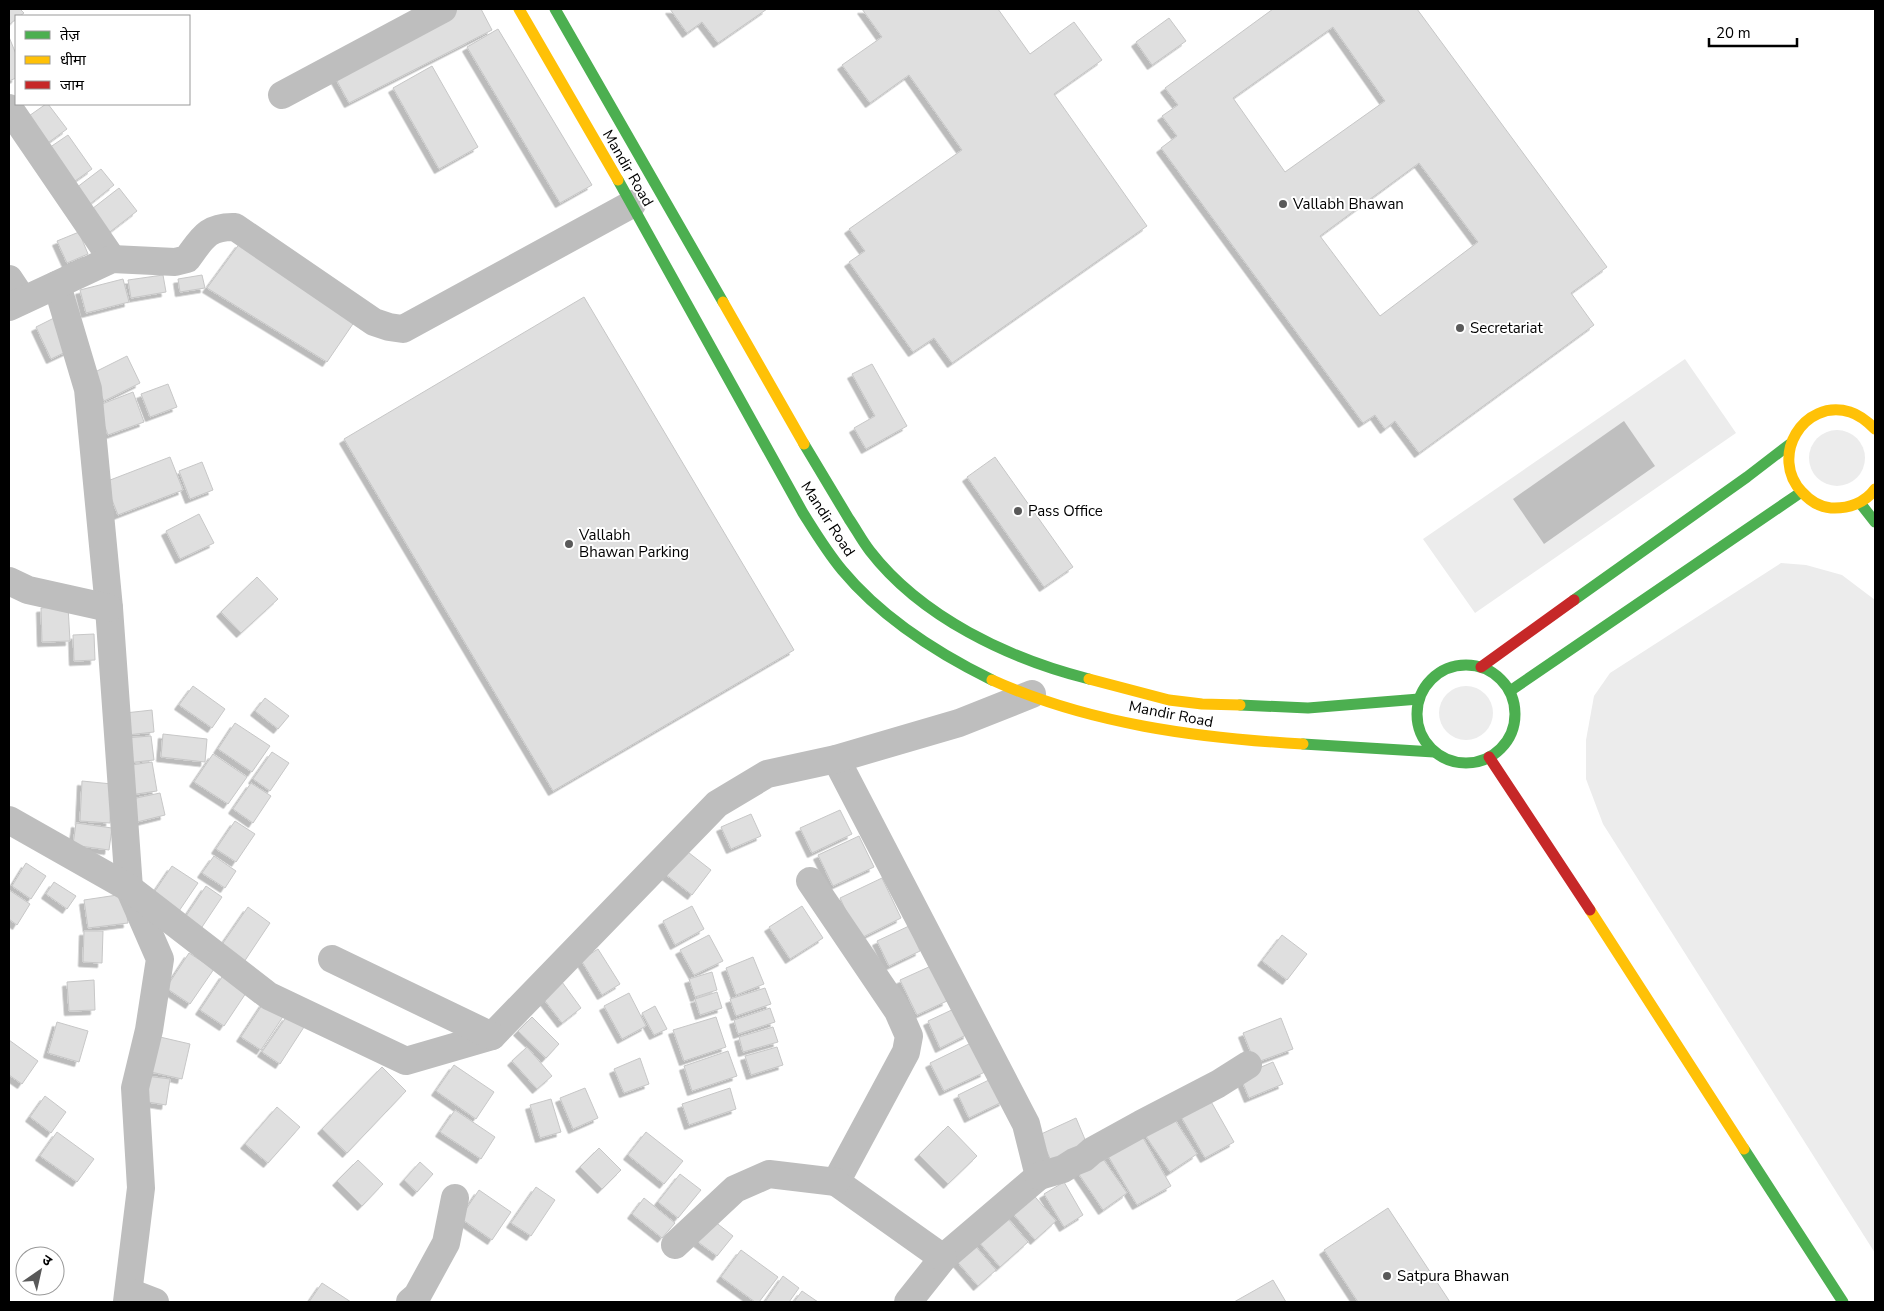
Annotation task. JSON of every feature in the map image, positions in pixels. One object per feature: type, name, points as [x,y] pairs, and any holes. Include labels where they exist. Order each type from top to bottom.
[{"type":"street","points":[[282,95],[443,9]]},
{"type":"street","name":"Mandir Road","points":[[519,9],[632,204],[803,513],[820,541],[839,566],[880,607],[944,653],[1014,689],[1126,721],[1206,737],[1235,740],[1434,752]]},
{"type":"street","name":"Mandir Road","points":[[555,9],[830,487],[869,550],[888,572],[909,591],[956,625],[1006,652],[1072,675],[1169,700],[1202,704],[1308,708],[1419,699]]},
{"type":"street","points":[[13,121],[112,259]]},
{"type":"street","points":[[14,295],[57,285],[112,259],[175,262],[187,259],[206,234],[220,227],[236,227],[374,322],[389,327],[403,328],[632,204]]},
{"type":"street","points":[[57,285],[88,389],[109,608],[129,888],[160,959],[149,1030],[135,1088],[141,1188],[128,1297],[155,1302]]},
{"type":"street","points":[[1875,429],[1863,418],[1848,411],[1830,410],[1814,415],[1795,433],[1790,444],[1788,457],[1788,470],[1800,493],[1813,502],[1828,508],[1844,508],[1860,503],[1875,489]]},
{"type":"street","points":[[1481,667],[1746,478],[1790,444]]},
{"type":"street","points":[[1510,691],[1800,493]]},
{"type":"street","points":[[1860,503],[1875,522]]},
{"type":"street","points":[[9,581],[28,590],[109,608]]},
{"type":"street","points":[[1462,664],[1481,667],[1498,676],[1510,691],[1515,710],[1513,728],[1504,746],[1489,758],[1470,763],[1451,761],[1434,752],[1422,736],[1417,718],[1419,699],[1428,682],[1443,670],[1462,664]]},
{"type":"street","points":[[9,820],[129,888],[269,996],[406,1061],[492,1036],[717,804],[767,774],[836,759],[959,723],[1032,694]]},
{"type":"street","points":[[1489,758],[1635,979],[1843,1302]]},
{"type":"street","points":[[836,759],[1026,1124],[1039,1176]]},
{"type":"street","points":[[810,881],[898,1011],[909,1036],[906,1052],[836,1182]]},
{"type":"street","points":[[332,959],[492,1036]]},
{"type":"street","points":[[908,1302],[943,1258],[1039,1176],[1063,1170],[1100,1147],[1218,1084],[1248,1065]]},
{"type":"street","points":[[675,1245],[735,1189],[769,1174],[836,1182],[943,1258]]},
{"type":"street","points":[[410,1302],[417,1296],[446,1243],[455,1198]]},
{"type":"shaded area","points":[[1685,359],[1736,433],[1475,613],[1423,539]]},
{"type":"shaded area","points":[[1624,421],[1655,466],[1544,544],[1513,499]]},
{"type":"shaded area","points":[[1837,430],[1848,432],[1857,438],[1863,447],[1865,458],[1863,469],[1857,478],[1848,484],[1837,486],[1826,484],[1817,478],[1811,469],[1809,458],[1811,447],[1817,438],[1826,432]]},
{"type":"shaded area","points":[[1781,563],[1806,565],[1842,575],[1875,600],[1875,1253],[1603,824],[1586,779],[1586,740],[1594,696],[1610,673]]},
{"type":"shaded area","points":[[1461,686],[1471,686],[1485,694],[1491,703],[1493,713],[1491,723],[1485,732],[1471,740],[1461,740],[1451,735],[1444,728],[1439,718],[1439,708],[1444,698],[1451,691]]},
{"type":"building","points":[[9,9],[20,9],[24,13],[15,15],[15,20],[9,25]]},
{"type":"building","points":[[449,9],[481,9],[492,30],[349,103],[331,70]]},
{"type":"building","points":[[670,9],[767,9],[718,43],[702,22],[687,33]]},
{"type":"building","points":[[862,9],[998,9],[1030,54],[1074,22],[1102,60],[1054,94],[1147,226],[952,363],[934,338],[913,352],[849,262],[865,251],[849,229],[962,150],[909,75],[870,103],[842,65],[882,37]]},
{"type":"building","name":"Vallabh Bhawan","points":[[1273,9],[1417,9],[1607,267],[1571,293],[1594,325],[1419,453],[1395,421],[1385,429],[1375,415],[1363,423],[1161,148],[1177,136],[1162,116],[1178,105],[1165,88]],"holes":[[[1333,27],[1385,101],[1285,172],[1233,98]],[[1419,163],[1478,242],[1380,316],[1320,236]]]},
{"type":"building","points":[[1169,18],[1186,41],[1152,65],[1136,42]]},
{"type":"building","points":[[498,29],[592,185],[560,203],[467,47]]},
{"type":"building","points":[[9,37],[15,52],[15,78],[9,81]]},
{"type":"building","points":[[432,66],[478,147],[439,169],[393,88]]},
{"type":"building","points":[[45,105],[49,105],[67,129],[45,145],[26,118]]},
{"type":"building","points":[[68,135],[92,169],[68,186],[43,152]]},
{"type":"building","points":[[101,169],[114,185],[85,208],[72,191]]},
{"type":"building","points":[[119,188],[137,211],[106,235],[88,212]]},
{"type":"building","points":[[79,232],[88,254],[67,263],[57,241]]},
{"type":"building","points":[[240,243],[359,315],[327,362],[207,288]]},
{"type":"building","points":[[163,275],[166,292],[131,298],[128,280]]},
{"type":"building","points":[[202,275],[205,288],[180,292],[178,279]]},
{"type":"building","points":[[123,279],[129,302],[86,313],[80,290]]},
{"type":"building","name":"Vallabh Bhawan Parking","points":[[584,297],[794,650],[553,791],[344,439]]},
{"type":"building","points":[[54,318],[70,350],[51,359],[36,327]]},
{"type":"building","points":[[127,356],[140,383],[104,401],[91,374]]},
{"type":"building","points":[[872,364],[907,426],[866,449],[854,428],[875,416],[852,374]]},
{"type":"building","points":[[168,384],[177,407],[150,417],[141,394]]},
{"type":"building","points":[[133,392],[144,422],[108,435],[97,406]]},
{"type":"building","points":[[170,457],[183,490],[118,515],[105,482]]},
{"type":"building","points":[[995,457],[1073,567],[1044,587],[967,477]]},
{"type":"building","points":[[202,462],[213,490],[190,499],[179,471]]},
{"type":"building","points":[[199,514],[214,543],[180,559],[166,531]]},
{"type":"building","points":[[257,577],[278,599],[241,633],[221,612]]},
{"type":"building","points":[[68,606],[70,641],[42,642],[41,608]]},
{"type":"building","points":[[94,634],[95,660],[74,661],[73,635]]},
{"type":"building","points":[[193,686],[225,709],[212,728],[179,705]]},
{"type":"building","points":[[265,698],[289,716],[278,729],[255,711]]},
{"type":"building","points":[[152,710],[154,732],[127,735],[125,713]]},
{"type":"building","points":[[235,723],[270,746],[252,772],[218,749]]},
{"type":"building","points":[[163,734],[207,739],[205,762],[161,757]]},
{"type":"building","points":[[151,736],[154,760],[127,763],[125,738]]},
{"type":"building","points":[[272,752],[289,763],[270,791],[253,779]]},
{"type":"building","points":[[213,754],[247,777],[228,804],[194,782]]},
{"type":"building","points":[[152,762],[157,791],[130,795],[125,766]]},
{"type":"building","points":[[82,781],[112,784],[110,823],[80,821]]},
{"type":"building","points":[[251,783],[271,796],[253,823],[233,809]]},
{"type":"building","points":[[160,793],[165,815],[137,822],[132,799]]},
{"type":"building","points":[[840,810],[852,834],[812,853],[800,828]]},
{"type":"building","points":[[751,814],[761,836],[731,849],[721,827]]},
{"type":"building","points":[[235,821],[255,834],[236,862],[216,849]]},
{"type":"building","points":[[76,823],[112,828],[109,850],[73,845]]},
{"type":"building","points":[[859,836],[874,867],[833,886],[818,855]]},
{"type":"building","points":[[684,849],[711,870],[692,895],[665,874]]},
{"type":"building","points":[[214,856],[236,871],[225,888],[202,873]]},
{"type":"building","points":[[26,863],[46,876],[31,899],[12,886]]},
{"type":"building","points":[[172,866],[198,883],[177,914],[151,897]]},
{"type":"building","points":[[882,878],[901,918],[859,939],[840,898]]},
{"type":"building","points":[[54,882],[76,896],[67,909],[46,894]]},
{"type":"building","points":[[206,886],[222,897],[198,933],[182,922]]},
{"type":"building","points":[[9,890],[30,904],[17,925],[9,919]]},
{"type":"building","points":[[124,894],[128,923],[88,928],[84,900]]},
{"type":"building","points":[[692,906],[704,929],[675,945],[663,921]]},
{"type":"building","points":[[802,906],[823,938],[790,959],[769,927]]},
{"type":"building","points":[[248,907],[270,923],[244,962],[221,946]]},
{"type":"building","points":[[909,926],[920,951],[889,966],[877,941]]},
{"type":"building","points":[[84,931],[103,931],[102,963],[83,962]]},
{"type":"building","points":[[709,935],[723,961],[694,975],[680,950]]},
{"type":"building","points":[[1282,935],[1307,954],[1287,980],[1262,961]]},
{"type":"building","points":[[598,949],[620,984],[602,995],[581,960]]},
{"type":"building","points":[[189,953],[214,969],[190,1004],[166,988]]},
{"type":"building","points":[[753,957],[764,984],[736,995],[726,968]]},
{"type":"building","points":[[931,966],[947,1001],[917,1015],[900,980]]},
{"type":"building","points":[[712,972],[717,990],[695,997],[689,979]]},
{"type":"building","points":[[224,974],[248,990],[224,1026],[200,1010]]},
{"type":"building","points":[[94,980],[95,1010],[69,1011],[67,982]]},
{"type":"building","points":[[562,982],[581,1008],[562,1023],[542,997]]},
{"type":"building","points":[[765,988],[771,1004],[736,1016],[730,999]]},
{"type":"building","points":[[717,992],[722,1008],[700,1015],[695,999]]},
{"type":"building","points":[[629,993],[646,1026],[622,1039],[604,1006]]},
{"type":"building","points":[[264,1002],[284,1015],[261,1050],[241,1037]]},
{"type":"building","points":[[655,1006],[667,1029],[654,1035],[642,1013]]},
{"type":"building","points":[[770,1008],[775,1022],[738,1034],[734,1020]]},
{"type":"building","points":[[956,1008],[968,1034],[940,1048],[928,1021]]},
{"type":"building","points":[[287,1016],[304,1027],[280,1064],[262,1052]]},
{"type":"building","points":[[532,1017],[559,1044],[546,1058],[518,1031]]},
{"type":"building","points":[[716,1017],[726,1047],[684,1061],[673,1030]]},
{"type":"building","points":[[1281,1018],[1293,1049],[1255,1063],[1243,1033]]},
{"type":"building","points":[[57,1022],[88,1031],[79,1062],[48,1053]]},
{"type":"building","points":[[773,1027],[778,1042],[743,1052],[739,1037]]},
{"type":"building","points":[[160,1037],[190,1044],[182,1079],[151,1072]]},
{"type":"building","points":[[9,1040],[38,1061],[22,1084],[9,1075]]},
{"type":"building","points":[[971,1043],[985,1072],[944,1091],[930,1063]]},
{"type":"building","points":[[527,1047],[552,1076],[537,1089],[512,1061]]},
{"type":"building","points":[[777,1047],[783,1065],[751,1075],[745,1056]]},
{"type":"building","points":[[728,1051],[737,1076],[692,1091],[684,1066]]},
{"type":"building","points":[[640,1058],[649,1084],[624,1093],[614,1069]]},
{"type":"building","points":[[1273,1062],[1283,1084],[1249,1098],[1240,1076]]},
{"type":"building","points":[[454,1065],[494,1092],[476,1119],[436,1091]]},
{"type":"building","points":[[382,1067],[406,1091],[347,1153],[322,1129]]},
{"type":"building","points":[[146,1076],[170,1079],[166,1105],[142,1101]]},
{"type":"building","points":[[993,1078],[1004,1101],[969,1118],[958,1095]]},
{"type":"building","points":[[585,1088],[598,1118],[573,1129],[560,1098]]},
{"type":"building","points":[[730,1088],[736,1109],[689,1125],[682,1104]]},
{"type":"building","points":[[45,1096],[66,1112],[51,1133],[30,1117]]},
{"type":"building","points":[[1209,1098],[1234,1142],[1205,1158],[1180,1115]]},
{"type":"building","points":[[551,1099],[561,1132],[540,1138],[530,1105]]},
{"type":"building","points":[[277,1107],[300,1127],[268,1163],[245,1144]]},
{"type":"building","points":[[455,1110],[495,1137],[481,1159],[440,1132]]},
{"type":"building","points":[[1173,1117],[1197,1154],[1170,1172],[1145,1135]]},
{"type":"building","points":[[1076,1118],[1089,1149],[1053,1165],[1039,1135]]},
{"type":"building","points":[[948,1126],[977,1156],[948,1184],[919,1155]]},
{"type":"building","points":[[57,1132],[94,1159],[77,1182],[40,1156]]},
{"type":"building","points":[[646,1132],[683,1161],[664,1184],[628,1155]]},
{"type":"building","points":[[1142,1136],[1171,1186],[1137,1205],[1108,1156]]},
{"type":"building","points":[[599,1148],[621,1170],[602,1189],[580,1167]]},
{"type":"building","points":[[1101,1156],[1127,1193],[1103,1210],[1078,1173]]},
{"type":"building","points":[[358,1160],[383,1184],[362,1206],[337,1181]]},
{"type":"building","points":[[420,1162],[433,1174],[417,1192],[404,1180]]},
{"type":"building","points":[[680,1174],[701,1190],[678,1218],[658,1202]]},
{"type":"building","points":[[1064,1182],[1083,1215],[1064,1227],[1044,1194]]},
{"type":"building","points":[[536,1187],[555,1200],[531,1236],[511,1223]]},
{"type":"building","points":[[479,1190],[511,1212],[492,1240],[460,1218]]},
{"type":"building","points":[[1030,1191],[1056,1221],[1035,1240],[1009,1209]]},
{"type":"building","points":[[644,1198],[675,1223],[662,1238],[632,1214]]},
{"type":"building","name":"Satpura Bhawan","points":[[1388,1208],[1450,1302],[1358,1302],[1324,1250]]},
{"type":"building","points":[[1001,1211],[1028,1242],[1000,1267],[973,1235]]},
{"type":"building","points":[[714,1221],[733,1236],[717,1256],[698,1242]]},
{"type":"building","points":[[973,1243],[996,1270],[978,1286],[954,1258]]},
{"type":"building","points":[[741,1250],[778,1277],[759,1302],[755,1302],[721,1277]]},
{"type":"building","points":[[783,1276],[799,1288],[789,1302],[765,1302]]},
{"type":"building","points":[[1273,1280],[1286,1302],[1234,1302]]},
{"type":"building","points":[[322,1283],[351,1302],[309,1302]]},
{"type":"building","points":[[802,1291],[818,1302],[794,1302]]},
{"type":"traffic: fast","points":[[555,9],[723,302]]},
{"type":"traffic: fast","points":[[618,180],[803,513],[831,556],[857,587],[892,618],[931,646],[992,680]]},
{"type":"traffic: fast","points":[[804,444],[867,547],[891,575],[914,596],[941,615],[998,647],[1028,660],[1089,679]]},
{"type":"traffic: fast","points":[[1574,600],[1747,477],[1790,444]]},
{"type":"traffic: fast","points":[[1510,691],[1800,493]]},
{"type":"traffic: fast","points":[[1860,503],[1875,522]]},
{"type":"traffic: fast","points":[[1466,665],[1476,666],[1493,673],[1507,687],[1514,704],[1515,714],[1514,724],[1507,741],[1493,755],[1476,762],[1466,763],[1456,762],[1439,755],[1425,741],[1418,724],[1417,714],[1418,704],[1425,687],[1439,673],[1456,666],[1466,665]]},
{"type":"traffic: fast","points":[[1240,705],[1308,708],[1419,699]]},
{"type":"traffic: fast","points":[[1303,744],[1434,752]]},
{"type":"traffic: fast","points":[[1744,1149],[1843,1302]]},
{"type":"traffic: slow","points":[[519,9],[618,180]]},
{"type":"traffic: slow","points":[[723,302],[804,444]]},
{"type":"traffic: slow","points":[[1875,429],[1864,419],[1850,412],[1833,410],[1818,414],[1805,422],[1796,434],[1790,448],[1789,463],[1793,478],[1802,492],[1819,505],[1831,508],[1850,506],[1866,498],[1875,489]]},
{"type":"traffic: slow","points":[[1089,679],[1169,700],[1202,704],[1240,705]]},
{"type":"traffic: slow","points":[[992,680],[1067,708],[1105,718],[1184,733],[1303,744]]},
{"type":"traffic: slow","points":[[1590,910],[1744,1149]]},
{"type":"traffic: jam","points":[[1481,667],[1574,600]]},
{"type":"traffic: jam","points":[[1489,757],[1590,910]]},
{"type":"place","name":"Vallabh Bhawan","points":[[1283,204]]},
{"type":"place","name":"Secretariat","points":[[1460,328]]},
{"type":"place","name":"Pass Office","points":[[1018,511]]},
{"type":"place","name":"Vallabh Bhawan Parking","points":[[569,544]]},
{"type":"place","name":"Satpura Bhawan","points":[[1387,1276]]}]
